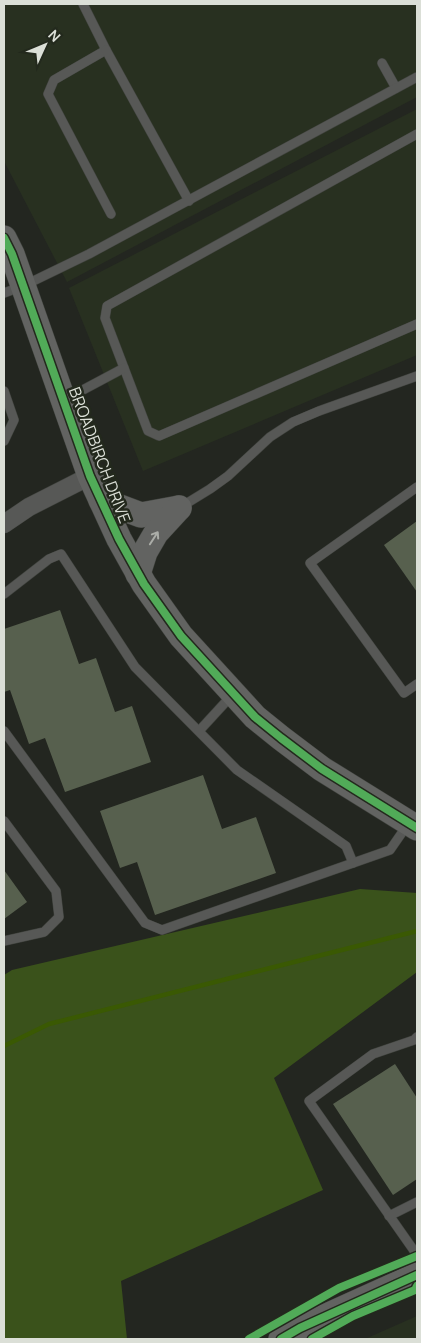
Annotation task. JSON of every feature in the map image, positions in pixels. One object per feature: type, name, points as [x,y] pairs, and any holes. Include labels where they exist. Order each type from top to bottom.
[{"type":"street","name":"BROADBIRCH DRIVE","points":[[4,238],[12,254],[14,290],[64,400],[90,476],[118,539],[138,574],[180,636],[255,717],[322,769],[415,826]]},
{"type":"street","points":[[4,524],[29,507],[90,476]]},
{"type":"street","points":[[101,500],[141,515],[179,508]]},
{"type":"street","points":[[138,574],[145,552],[156,533],[179,508]]},
{"type":"street","points":[[281,1339],[300,1328],[417,1275]]},
{"type":"lane","points":[[83,4],[106,50],[189,201]]},
{"type":"lane","points":[[106,50],[54,80],[48,94],[111,214]]},
{"type":"lane","points":[[382,63],[396,88]]},
{"type":"lane","points":[[14,290],[89,254],[417,77]]},
{"type":"lane","points":[[417,134],[107,306],[105,318],[148,431],[159,436],[417,324]]},
{"type":"lane","points":[[64,400],[124,368]]},
{"type":"lane","points":[[179,508],[228,476],[270,437],[293,422],[417,376]]},
{"type":"lane","points":[[4,391],[14,420],[4,442]]},
{"type":"lane","points":[[417,487],[310,563],[404,693],[417,684]]},
{"type":"lane","points":[[4,594],[49,559],[61,554],[135,667],[237,770],[346,846],[353,863]]},
{"type":"lane","points":[[199,731],[233,694]]},
{"type":"lane","points":[[4,731],[145,923],[162,930],[390,850],[415,826]]},
{"type":"lane","points":[[4,821],[56,891],[59,917],[44,932],[4,941]]},
{"type":"lane","points":[[417,1037],[414,1040],[373,1054],[309,1101],[417,1255]]},
{"type":"lane","points":[[389,1216],[417,1202]]},
{"type":"shaded area","points":[[4,4],[417,4],[417,97],[67,282],[4,161]]},
{"type":"shaded area","points":[[417,109],[417,355],[143,471],[69,288]]},
{"type":"shaded area","points":[[417,1316],[417,1339],[365,1339]]},
{"type":"green space","points":[[360,889],[417,893],[417,972],[274,1078],[323,1190],[121,1281],[127,1339],[4,1339],[4,975],[12,970]]},
{"type":"building","points":[[417,521],[417,592],[384,545]]},
{"type":"building","points":[[60,610],[79,664],[96,658],[115,712],[132,706],[151,762],[65,792],[45,738],[29,744],[10,690],[4,692],[4,629]]},
{"type":"building","points":[[203,775],[222,829],[256,817],[276,873],[155,915],[137,862],[120,868],[100,811]]},
{"type":"building","points":[[4,870],[27,902],[4,919]]},
{"type":"building","points":[[395,1064],[417,1098],[417,1179],[393,1195],[333,1104]]},
{"type":"waterway","points":[[4,1046],[49,1024],[417,931]]},
{"type":"cycle path","points":[[4,238],[12,254],[90,476],[119,539],[144,584],[181,636],[255,717],[322,769],[417,828]]},
{"type":"cycle path","points":[[249,1339],[339,1288],[417,1256]]},
{"type":"cycle path","points":[[281,1339],[300,1328],[417,1275]]},
{"type":"cycle path","points":[[312,1339],[353,1316],[415,1290],[417,1286]]}]
